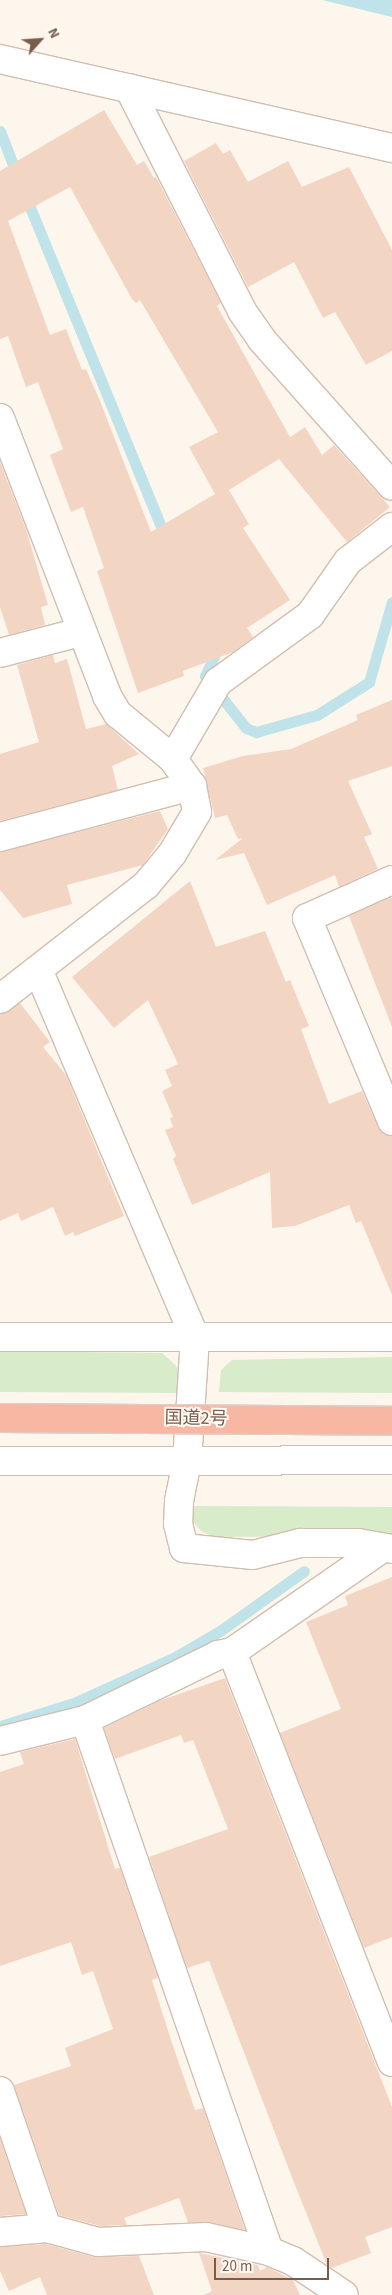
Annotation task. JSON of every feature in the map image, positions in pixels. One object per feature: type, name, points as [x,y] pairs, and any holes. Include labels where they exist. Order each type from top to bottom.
[{"type":"highway","name":"国道2号","points":[[0,1418],[392,1421]]},
{"type":"street","points":[[0,58],[392,148]]},
{"type":"street","points":[[129,88],[242,311],[262,340],[392,486]]},
{"type":"street","points":[[0,418],[6,452],[80,632],[118,714],[174,759],[192,786],[197,812],[172,854],[146,885],[39,972],[0,999]]},
{"type":"street","points":[[174,759],[214,686],[310,614],[348,561],[392,527]]},
{"type":"street","points":[[0,653],[80,632]]},
{"type":"street","points":[[0,837],[192,786]]},
{"type":"street","points":[[392,880],[307,918],[392,1120]]},
{"type":"street","points":[[39,972],[195,1338],[187,1461],[178,1524],[184,1548],[253,1555],[300,1543],[358,1543],[387,1549]]},
{"type":"street","points":[[0,1337],[392,1337]]},
{"type":"street","points":[[0,1461],[392,1460]]},
{"type":"street","points":[[0,1741],[85,1720],[218,1655],[232,1652],[387,1549]]},
{"type":"street","points":[[232,1652],[392,2062]]},
{"type":"street","points":[[85,1720],[269,2251]]},
{"type":"street","points":[[0,2090],[47,2228]]},
{"type":"street","points":[[0,2232],[47,2228],[98,2242],[206,2237],[269,2251],[293,2261],[344,2295]]},
{"type":"green space","points":[[0,1351],[162,1353],[182,1371],[180,1393],[0,1392]]},
{"type":"green space","points":[[392,1357],[392,1393],[219,1392],[221,1370],[232,1360]]},
{"type":"green space","points":[[195,1506],[392,1507],[392,1536],[213,1537],[201,1531],[193,1522],[190,1511]]},
{"type":"water","points":[[322,0],[392,0],[392,17]]},
{"type":"building","points":[[104,110],[137,165],[144,161],[154,178],[156,177],[221,303],[217,306],[290,437],[305,427],[322,455],[334,445],[390,507],[347,542],[279,459],[229,490],[249,524],[243,528],[290,600],[247,628],[253,637],[233,652],[183,671],[184,676],[138,693],[97,571],[104,568],[83,507],[71,512],[50,455],[63,449],[38,382],[26,387],[8,336],[0,339],[0,171]],"holes":[[[70,187],[136,303],[140,300],[218,432],[189,447],[215,494],[151,532],[100,401],[86,369],[82,370],[66,329],[50,335],[8,221]]]},
{"type":"building","points":[[216,143],[223,154],[230,150],[248,182],[288,161],[302,187],[349,167],[392,250],[392,351],[366,365],[335,312],[323,318],[294,262],[248,287],[184,161]]},
{"type":"building","points":[[0,462],[26,529],[48,605],[41,607],[45,625],[9,635],[0,607]]},
{"type":"building","points":[[53,655],[55,663],[67,659],[86,729],[106,724],[139,754],[112,766],[118,790],[0,821],[0,754],[39,742],[17,665]]},
{"type":"building","points":[[392,700],[392,766],[348,781],[372,834],[364,837],[378,869],[339,887],[335,875],[267,905],[244,853],[215,860],[243,838],[238,839],[227,815],[215,818],[203,768],[243,756],[291,749],[358,720],[356,715]]},
{"type":"building","points":[[160,811],[168,829],[143,865],[67,885],[72,904],[23,918],[0,890],[0,852]]},
{"type":"building","points":[[190,881],[216,947],[265,931],[286,982],[290,980],[309,1026],[301,1029],[329,1104],[362,1091],[378,1127],[383,1134],[392,1136],[392,1295],[361,1221],[356,1223],[349,1205],[295,1226],[272,1228],[270,1172],[192,1205],[173,1159],[176,1156],[165,1130],[173,1127],[170,1118],[173,1117],[162,1091],[172,1086],[165,1070],[178,1064],[148,1000],[114,1028],[72,977]]},
{"type":"building","points":[[391,897],[392,899],[392,1027],[349,916]]},
{"type":"building","points":[[20,1003],[50,1042],[43,1047],[66,1075],[124,1216],[75,1236],[73,1232],[65,1236],[53,1207],[21,1221],[18,1213],[0,1221],[0,1014]]},
{"type":"building","points":[[392,1577],[392,1937],[364,1948],[280,1733],[341,1709],[306,1622],[348,1605],[345,1596]]},
{"type":"building","points":[[225,1678],[392,2107],[392,2227],[365,2237],[371,2253],[332,2268],[327,2265],[209,1961],[187,1968],[149,1857],[228,1829],[193,1740],[184,1743],[181,1735],[115,1759],[104,1728],[159,1701]]},
{"type":"building","points":[[75,1739],[115,1869],[120,1868],[158,1978],[152,1980],[195,2110],[203,2108],[245,2230],[209,2222],[188,2222],[179,2198],[124,2218],[127,2225],[100,2226],[59,2215],[14,2085],[71,2066],[65,2048],[113,2029],[93,1971],[82,1975],[71,1942],[0,1966],[0,1772],[24,1764],[20,1752]]},
{"type":"building","points":[[0,2139],[26,2214],[0,2216]]},
{"type":"building","points":[[46,2244],[94,2257],[139,2256],[154,2295],[47,2295],[40,2277],[9,2291],[0,2271],[0,2247]]},
{"type":"building","points":[[199,2253],[258,2265],[260,2271],[267,2267],[293,2280],[300,2295],[204,2295],[212,2291]]},
{"type":"waterway","points":[[0,131],[18,178]]},
{"type":"waterway","points":[[25,195],[166,539]]},
{"type":"waterway","points":[[210,646],[214,656],[205,676],[246,728],[256,732],[317,715],[369,682],[392,602]]},
{"type":"waterway","points":[[0,1726],[74,1703],[177,1656],[220,1631],[304,1571]]}]
